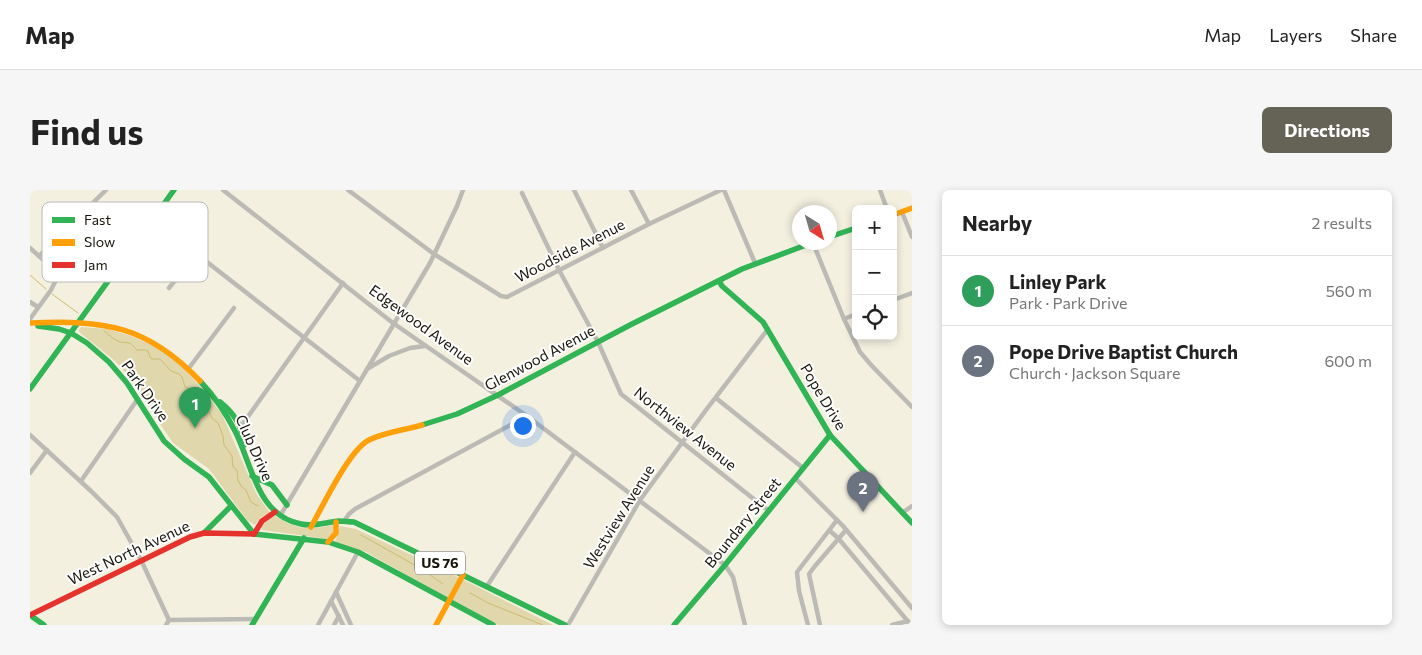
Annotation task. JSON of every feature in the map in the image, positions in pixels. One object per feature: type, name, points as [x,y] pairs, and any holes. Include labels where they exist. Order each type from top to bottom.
[{"type":"main road","points":[[166,202],[174,190]]},
{"type":"main road","points":[[897,214],[912,208]]},
{"type":"main road","points":[[837,235],[852,229]]},
{"type":"main road","name":"Glenwood Avenue","points":[[311,527],[350,460],[360,446],[370,440],[432,423],[498,395],[755,263],[793,250]]},
{"type":"main road","name":"Pope Drive","points":[[719,281],[722,286],[763,322],[830,435],[912,524]]},
{"type":"main road","points":[[30,389],[108,282]]},
{"type":"main road","name":"Club Drive","points":[[30,324],[79,322],[109,326],[142,336],[168,350],[189,368],[214,397],[244,449],[252,476],[262,496],[278,514]]},
{"type":"main road","name":"Park Drive","points":[[30,324],[71,333],[87,343],[114,366],[164,441],[184,459],[209,477],[254,534]]},
{"type":"main road","points":[[214,397],[229,409],[242,425],[244,449]]},
{"type":"main road","name":"Boundary Street","points":[[674,625],[830,435]]},
{"type":"main road","points":[[252,476],[272,485],[287,505]]},
{"type":"main road","points":[[204,533],[231,506]]},
{"type":"main road","points":[[254,534],[258,525],[263,520],[278,514]]},
{"type":"main road","name":"US 76","points":[[278,514],[296,524],[311,527],[344,521],[354,522],[566,625]]},
{"type":"main road","points":[[328,542],[336,532],[336,522]]},
{"type":"main road","name":"West North Avenue","points":[[30,615],[183,540],[204,533],[304,538]]},
{"type":"main road","points":[[252,625],[304,538]]},
{"type":"main road","name":"US 76","points":[[304,538],[328,542],[358,552],[493,625]]},
{"type":"main road","points":[[436,625],[463,575]]},
{"type":"main road","points":[[30,615],[44,625]]},
{"type":"street","points":[[94,202],[106,190]]},
{"type":"street","name":"Edgewood Avenue","points":[[222,190],[394,323],[527,416],[725,565],[733,577],[745,625]]},
{"type":"street","points":[[348,190],[434,254]]},
{"type":"street","points":[[278,514],[287,505],[434,254],[458,206],[463,190]]},
{"type":"street","points":[[574,190],[603,248]]},
{"type":"street","points":[[631,190],[649,224]]},
{"type":"street","points":[[723,190],[755,263]]},
{"type":"street","name":"Woodside Avenue","points":[[434,254],[501,296],[507,297],[649,224],[723,190]]},
{"type":"street","points":[[880,190],[886,205]]},
{"type":"street","name":"Northview Avenue","points":[[522,193],[598,342],[621,394],[769,511]]},
{"type":"street","points":[[902,212],[912,238]]},
{"type":"street","points":[[30,248],[42,259]]},
{"type":"street","points":[[817,250],[860,352],[912,407]]},
{"type":"street","points":[[39,256],[42,253]]},
{"type":"street","points":[[208,263],[360,381]]},
{"type":"street","points":[[30,319],[56,282]]},
{"type":"street","points":[[169,288],[174,282]]},
{"type":"street","points":[[242,425],[343,283]]},
{"type":"street","points":[[897,299],[912,293]]},
{"type":"street","points":[[30,302],[38,307]]},
{"type":"street","points":[[189,368],[234,308]]},
{"type":"street","points":[[844,318],[852,315]]},
{"type":"street","name":"Westview Avenue","points":[[566,625],[640,500],[768,329]]},
{"type":"street","points":[[366,370],[389,356],[410,348],[426,346]]},
{"type":"street","points":[[716,398],[803,468]]},
{"type":"street","points":[[81,481],[137,400]]},
{"type":"street","points":[[344,521],[356,509],[527,416]]},
{"type":"street","points":[[30,435],[118,517],[141,560],[169,620]]},
{"type":"street","points":[[30,473],[47,450]]},
{"type":"street","points":[[487,586],[575,452]]},
{"type":"street","points":[[795,478],[837,520],[912,608]]},
{"type":"street","points":[[902,513],[912,506]]},
{"type":"street","points":[[808,625],[799,591],[797,572],[837,520]]},
{"type":"street","points":[[820,625],[809,574],[846,530]]},
{"type":"street","points":[[830,531],[910,622]]},
{"type":"street","points":[[318,625],[358,552]]},
{"type":"street","points":[[336,592],[351,625]]},
{"type":"street","points":[[331,602],[343,625]]},
{"type":"street","points":[[334,625],[339,616]]},
{"type":"street","points":[[169,620],[256,619]]},
{"type":"street","points":[[166,625],[169,620]]},
{"type":"street","points":[[892,625],[910,622]]},
{"type":"shaded area","points":[[81,327],[107,329],[131,336],[161,349],[186,370],[222,414],[256,493],[270,513],[261,517],[255,525],[247,520],[209,469],[173,443],[128,376],[115,361],[79,332]]},
{"type":"shaded area","points":[[275,516],[303,528],[334,525],[333,533],[327,539],[262,530],[261,526]]},
{"type":"shaded area","points":[[340,526],[356,529],[454,575],[553,625],[494,624],[366,552],[335,542]]},
{"type":"waterway","points":[[30,275],[46,289]]},
{"type":"waterway","points":[[52,294],[78,313]]},
{"type":"waterway","points":[[104,331],[120,342],[130,343],[137,350],[148,351],[152,359],[160,359],[171,371],[182,377],[185,387],[195,391],[197,399],[206,406],[212,418],[218,423],[224,445],[232,456],[233,467],[237,470],[241,486],[246,490],[251,502],[258,506]]},
{"type":"waterway","points":[[361,535],[420,568],[443,584]]},
{"type":"waterway","points":[[470,593],[488,603],[543,625]]},
{"type":"traffic: fast","points":[[165,202],[174,190]]},
{"type":"traffic: fast","points":[[837,234],[852,229]]},
{"type":"traffic: fast","points":[[422,425],[457,414],[498,395],[630,325],[742,269],[793,250]]},
{"type":"traffic: fast","points":[[719,281],[722,286],[763,322],[830,435],[912,523]]},
{"type":"traffic: fast","points":[[30,389],[107,282]]},
{"type":"traffic: fast","points":[[38,326],[71,333],[87,343],[109,362],[127,383],[164,441],[184,459],[209,477],[254,534]]},
{"type":"traffic: fast","points":[[200,381],[231,424],[265,500],[286,519],[306,525],[339,521],[354,522],[565,625]]},
{"type":"traffic: fast","points":[[220,402],[237,421],[242,432],[244,445]]},
{"type":"traffic: fast","points":[[674,625],[830,435]]},
{"type":"traffic: fast","points":[[252,476],[272,485],[287,505]]},
{"type":"traffic: fast","points":[[204,533],[231,506]]},
{"type":"traffic: fast","points":[[254,534],[328,542],[358,552],[493,625]]},
{"type":"traffic: fast","points":[[252,625],[304,538]]},
{"type":"traffic: fast","points":[[30,615],[44,625]]},
{"type":"traffic: slow","points":[[897,214],[912,208]]},
{"type":"traffic: slow","points":[[30,323],[80,323],[102,325],[123,330],[142,337],[161,348],[181,362],[200,381]]},
{"type":"traffic: slow","points":[[311,527],[345,466],[361,446],[369,440],[382,435],[422,425]]},
{"type":"traffic: slow","points":[[328,542],[336,533],[336,522]]},
{"type":"traffic: slow","points":[[436,625],[463,575]]},
{"type":"traffic: jam","points":[[254,534],[262,521],[275,512]]},
{"type":"traffic: jam","points":[[30,615],[190,537],[204,533],[254,534]]},
{"type":"place","name":"Linley Park","points":[[195,428]]},
{"type":"place","name":"Pope Drive Baptist Church","points":[[863,512]]}]
